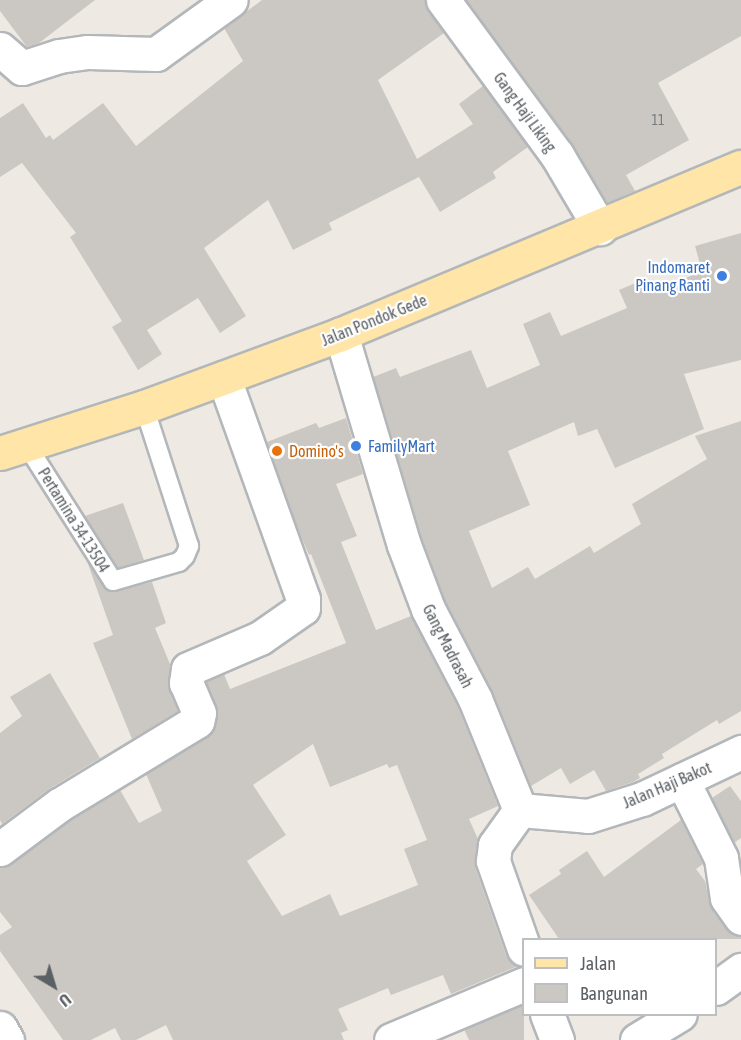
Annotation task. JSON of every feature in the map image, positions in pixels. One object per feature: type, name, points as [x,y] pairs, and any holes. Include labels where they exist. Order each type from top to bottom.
[{"type":"main road","name":"Jalan Pondok Gede","points":[[13,448],[144,407],[341,334],[740,173]]},
{"type":"street","points":[[9,58],[27,68],[58,57],[88,52],[156,54],[231,0]]},
{"type":"street","name":"Gang Haji Liking","points":[[443,0],[557,155],[600,228]]},
{"type":"street","name":"Gang Madrasah","points":[[341,334],[404,545],[428,609],[475,699],[520,810]]},
{"type":"street","points":[[0,849],[58,806],[197,721],[199,712],[186,683],[185,674],[188,669],[260,638],[303,608],[303,599],[224,378]]},
{"type":"street","name":"Jalan Haji Bakot","points":[[520,810],[588,816],[642,799],[741,752]]},
{"type":"street","points":[[682,780],[721,858],[727,898],[741,918]]},
{"type":"street","points":[[520,810],[495,846],[493,861],[522,943]]},
{"type":"street","points":[[717,987],[741,969]]},
{"type":"street","points":[[391,1040],[522,985]]},
{"type":"street","points":[[548,1016],[557,1040]]},
{"type":"street","points":[[637,1040],[677,1016]]},
{"type":"street","points":[[0,1028],[7,1040]]},
{"type":"lane","name":"Pertamina 34-13504","points":[[13,448],[113,581],[178,562],[185,556],[189,546],[144,407]]},
{"type":"building","points":[[0,0],[95,0],[39,43],[27,47],[0,11]]},
{"type":"building","points":[[262,0],[425,0],[428,11],[444,33],[378,80],[417,159],[473,124],[459,104],[483,86],[528,147],[493,172],[496,178],[440,212],[419,177],[329,223],[332,230],[293,250],[268,200],[204,248],[246,316],[220,333],[198,298],[147,330],[162,354],[138,370],[112,327],[122,321],[70,237],[76,233],[22,163],[0,177],[0,118],[23,103],[46,138],[50,135],[53,140],[103,103],[136,146],[243,61],[224,28]]},
{"type":"building","points":[[466,0],[741,0],[741,36],[658,83],[689,140],[626,175],[635,191],[607,203],[572,144]]},
{"type":"building","points":[[741,233],[741,360],[684,374],[704,429],[615,468],[597,429],[578,436],[574,422],[508,451],[530,505],[469,531],[492,588],[528,567],[535,579],[590,546],[594,553],[641,524],[632,504],[707,459],[695,436],[741,421],[741,711],[719,724],[717,720],[662,754],[664,758],[638,774],[640,778],[633,782],[606,791],[594,770],[570,784],[561,768],[531,786],[492,690],[445,601],[422,539],[373,377],[396,368],[400,377],[471,350],[487,388],[540,365],[523,324],[550,312],[561,336],[627,308],[619,290],[645,279],[651,293],[702,271],[695,246]]},
{"type":"building","points":[[346,418],[363,474],[336,484],[357,536],[341,542],[376,630],[411,616],[458,707],[498,806],[469,819],[478,839],[475,867],[506,955],[518,966],[451,994],[443,975],[391,995],[388,988],[338,1009],[348,1030],[341,1033],[344,1040],[173,1040],[166,1025],[136,1040],[121,1040],[115,1028],[91,1040],[63,1040],[0,951],[0,935],[12,927],[0,912],[0,867],[11,864],[69,821],[120,790],[139,823],[162,811],[146,774],[207,737],[215,726],[216,706],[206,682],[224,674],[230,689],[346,643],[311,554],[309,555],[295,522],[267,442],[316,423],[319,428]],"holes":[[[313,744],[330,787],[387,764],[389,768],[397,765],[427,840],[404,849],[418,885],[340,916],[330,894],[282,916],[247,861],[286,835],[253,785]]]},
{"type":"building","points":[[123,503],[144,560],[118,568],[85,516]]},
{"type":"building","points":[[87,561],[104,587],[110,592],[152,582],[166,623],[155,628],[170,664],[169,690],[178,711],[132,739],[93,643],[113,635]]},
{"type":"building","points":[[50,673],[100,758],[49,789],[2,824],[0,820],[0,733],[22,716],[10,697]]},
{"type":"building","points":[[730,786],[741,801],[741,838],[734,843],[712,798]]},
{"type":"building","points":[[681,820],[703,864],[696,869],[705,881],[711,908],[726,929],[741,936],[741,939],[558,938],[529,895],[561,874],[559,870],[587,851],[604,877]]},
{"type":"building","points":[[522,1006],[524,1040],[469,1040],[464,1029]]},
{"type":"place","name":"Indomaret Pinang Ranti","points":[[722,276]]},
{"type":"place","name":"FamilyMart","points":[[356,446]]},
{"type":"place","name":"Domino's","points":[[277,451]]}]
